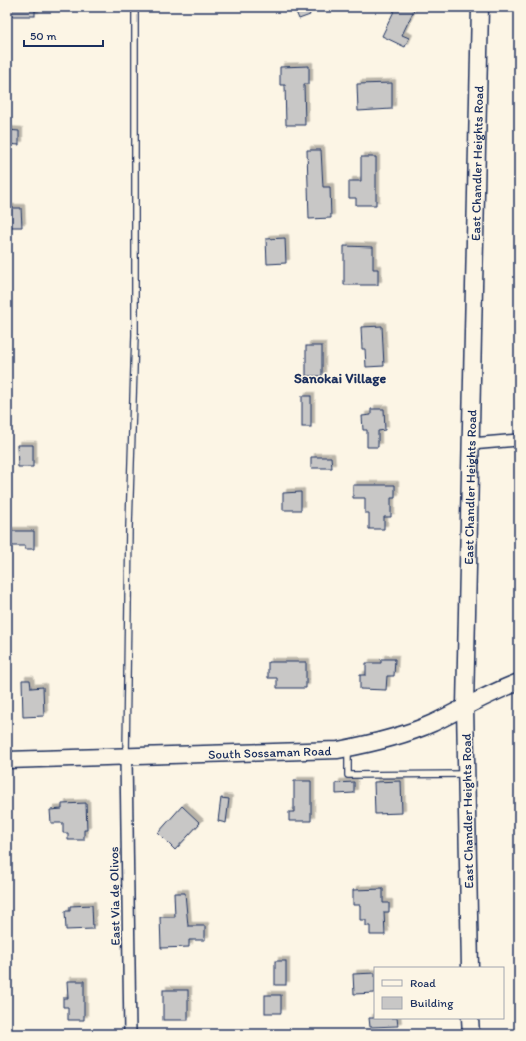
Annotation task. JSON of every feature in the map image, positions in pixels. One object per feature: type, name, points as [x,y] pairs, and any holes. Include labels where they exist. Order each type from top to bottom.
[{"type":"main road","name":"East Chandler Heights Road","points":[[470,967],[465,706],[480,7]]},
{"type":"main road","name":"South Sossaman Road","points":[[7,760],[326,752],[387,739],[432,724],[492,692],[519,682]]},
{"type":"main road","points":[[470,1019],[471,1034]]},
{"type":"street","points":[[471,444],[519,440]]},
{"type":"street","name":"East Via de Olivos","points":[[126,758],[130,1034]]},
{"type":"lane","points":[[126,758],[129,535],[135,335],[135,7]]},
{"type":"lane","points":[[348,748],[348,775],[466,774]]},
{"type":"building","points":[[7,7],[35,7],[35,16],[7,16]]},
{"type":"building","points":[[294,7],[307,7],[310,15],[299,19]]},
{"type":"building","points":[[396,7],[407,7],[414,10],[402,35],[409,38],[405,47],[382,36]]},
{"type":"building","points":[[309,66],[309,84],[304,84],[305,125],[286,125],[285,85],[280,85],[280,67]]},
{"type":"building","points":[[392,83],[392,109],[358,111],[357,84]]},
{"type":"building","points":[[7,130],[19,131],[19,145],[7,144]]},
{"type":"building","points":[[307,150],[321,150],[323,187],[330,187],[331,218],[309,219]]},
{"type":"building","points":[[361,157],[376,157],[376,205],[356,205],[356,198],[349,198],[349,181],[361,181]]},
{"type":"building","points":[[7,208],[21,208],[22,227],[7,227]]},
{"type":"building","points":[[285,238],[286,263],[267,264],[266,239]]},
{"type":"building","points":[[344,246],[373,247],[373,269],[378,269],[378,285],[344,285]]},
{"type":"building","points":[[382,326],[384,366],[366,367],[365,349],[362,349],[361,327]]},
{"type":"building","points":[[306,346],[322,346],[322,376],[306,376]]},
{"type":"building","points":[[302,396],[311,396],[311,427],[302,427]]},
{"type":"building","points":[[371,409],[384,409],[385,430],[378,431],[378,447],[367,447],[367,430],[363,430],[362,416],[371,415]]},
{"type":"building","points":[[17,445],[33,445],[33,467],[18,467]]},
{"type":"building","points":[[311,457],[331,457],[332,468],[311,468]]},
{"type":"building","points":[[353,485],[395,485],[395,498],[391,498],[391,517],[384,517],[384,529],[369,529],[369,513],[365,513],[365,498],[353,498]]},
{"type":"building","points":[[301,492],[301,510],[283,510],[283,493]]},
{"type":"building","points":[[7,531],[34,531],[34,549],[25,549],[25,546],[7,546]]},
{"type":"building","points":[[381,659],[395,659],[394,676],[387,676],[386,690],[360,689],[360,675],[366,675],[366,663],[381,663]]},
{"type":"building","points":[[268,662],[306,662],[306,688],[277,688],[277,678],[268,678]]},
{"type":"building","points":[[22,680],[30,680],[31,688],[43,687],[44,716],[23,717]]},
{"type":"building","points":[[294,781],[311,781],[311,821],[289,821],[289,812],[294,812]]},
{"type":"building","points":[[401,781],[402,813],[375,814],[374,782]]},
{"type":"building","points":[[354,782],[354,793],[336,794],[336,783]]},
{"type":"building","points":[[221,798],[229,799],[226,823],[218,821]]},
{"type":"building","points":[[86,803],[87,830],[84,830],[84,840],[68,840],[68,833],[63,833],[63,823],[51,823],[50,810],[62,809],[62,804]]},
{"type":"building","points":[[182,806],[200,823],[175,850],[158,833]]},
{"type":"building","points":[[383,889],[383,903],[389,903],[389,912],[384,912],[385,935],[370,935],[370,926],[366,926],[366,920],[360,920],[360,905],[353,905],[353,890]]},
{"type":"building","points":[[174,893],[185,893],[188,926],[205,926],[205,940],[189,940],[189,947],[161,948],[160,917],[175,917]]},
{"type":"building","points":[[92,905],[93,929],[66,930],[65,911],[70,911],[70,906]]},
{"type":"building","points":[[275,961],[286,961],[286,985],[275,985]]},
{"type":"building","points":[[374,973],[374,993],[354,994],[353,974]]},
{"type":"building","points":[[67,981],[84,981],[84,1020],[68,1020],[68,1007],[63,1007],[63,998],[68,998]]},
{"type":"building","points":[[163,990],[188,990],[188,1020],[163,1020]]},
{"type":"building","points":[[265,995],[281,995],[281,1013],[265,1013]]},
{"type":"building","points":[[369,1018],[397,1019],[398,1026],[370,1027]]},
{"type":"district","name":"Sanokai Village","points":[[340,378]]}]
